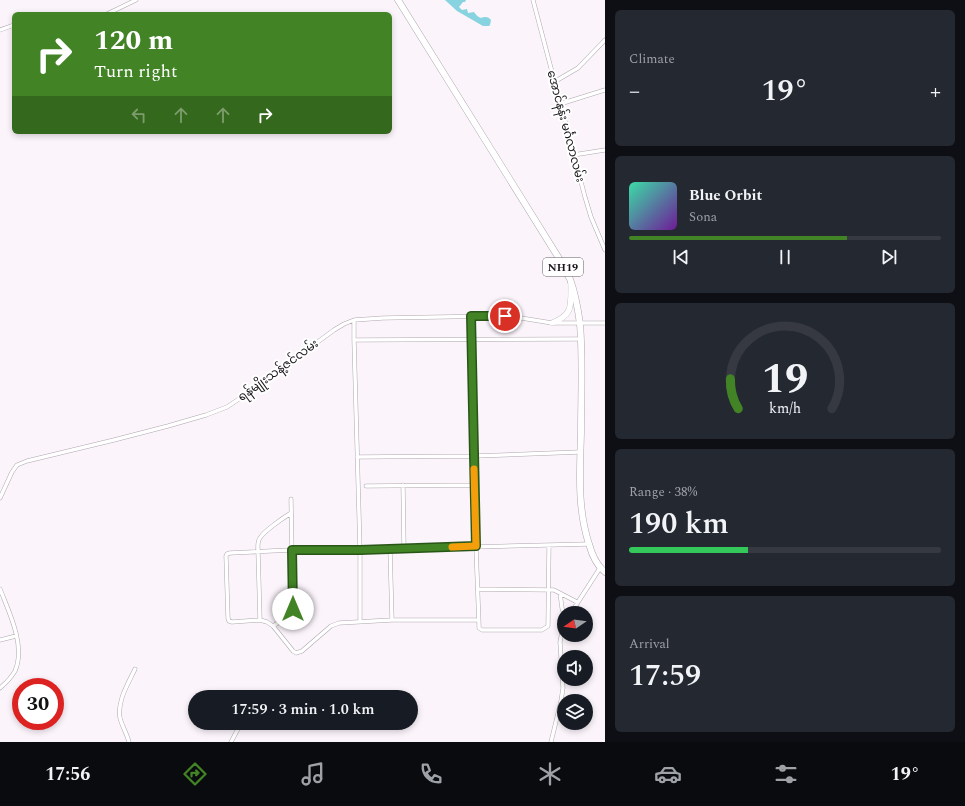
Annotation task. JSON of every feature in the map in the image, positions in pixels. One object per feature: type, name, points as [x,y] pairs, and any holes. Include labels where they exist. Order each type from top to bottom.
[{"type":"highway","name":"NH19","points":[[398,0],[560,260],[571,283],[580,323],[581,512],[585,532],[593,556],[602,570]]},
{"type":"main road","points":[[552,323],[560,320],[570,309],[571,283]]},
{"type":"street","points":[[111,12],[136,0]]},
{"type":"street","name":"အောင်နန်း မင်္ဂလာလမ်း","points":[[533,0],[591,217],[605,250]]},
{"type":"street","points":[[0,30],[12,27]]},
{"type":"street","points":[[554,82],[578,68],[605,40]]},
{"type":"street","points":[[560,104],[605,90]]},
{"type":"street","points":[[574,154],[605,150]]},
{"type":"street","points":[[471,316],[478,620],[482,630],[542,630],[548,626],[549,545]]},
{"type":"street","name":"ရန်မျိုးသန့်ဇင်လမ်း","points":[[0,498],[12,472],[17,465],[27,460],[168,426],[227,407],[251,392],[334,330],[354,320],[471,316],[515,317],[552,323],[605,323]]},
{"type":"street","points":[[354,320],[360,550],[360,622]]},
{"type":"street","points":[[354,340],[580,339]]},
{"type":"street","points":[[357,457],[474,456],[580,452]]},
{"type":"street","points":[[403,485],[404,548]]},
{"type":"street","points":[[366,486],[474,485]]},
{"type":"street","points":[[273,626],[281,621],[293,609],[291,499]]},
{"type":"street","points":[[260,620],[259,539],[291,513]]},
{"type":"street","points":[[478,620],[392,620],[339,623],[331,626],[302,651],[296,652],[293,651],[273,626],[267,622],[260,620],[229,621],[226,556],[230,553],[258,551],[589,544]]},
{"type":"street","points":[[390,549],[392,620]]},
{"type":"street","points":[[575,606],[602,570]]},
{"type":"street","points":[[0,589],[15,630],[18,650],[17,664],[14,672],[6,683],[0,688]]},
{"type":"street","points":[[478,589],[548,589],[554,590],[577,602]]},
{"type":"street","points":[[560,593],[562,606]]},
{"type":"street","points":[[0,640],[16,636]]},
{"type":"street","points":[[551,742],[563,688],[560,642]]},
{"type":"street","points":[[129,742],[120,719],[119,707],[135,669]]},
{"type":"street","points":[[231,742],[237,730]]},
{"type":"water","points":[[445,0],[466,0],[459,7],[462,10],[467,9],[468,13],[474,12],[481,18],[489,18],[491,20],[490,25],[483,26],[457,11]]},
{"type":"slow traffic","points":[[452,547],[476,546],[474,469]]},
{"type":"route","points":[[293,609],[292,550],[360,550],[476,546],[471,316],[505,316]]}]
